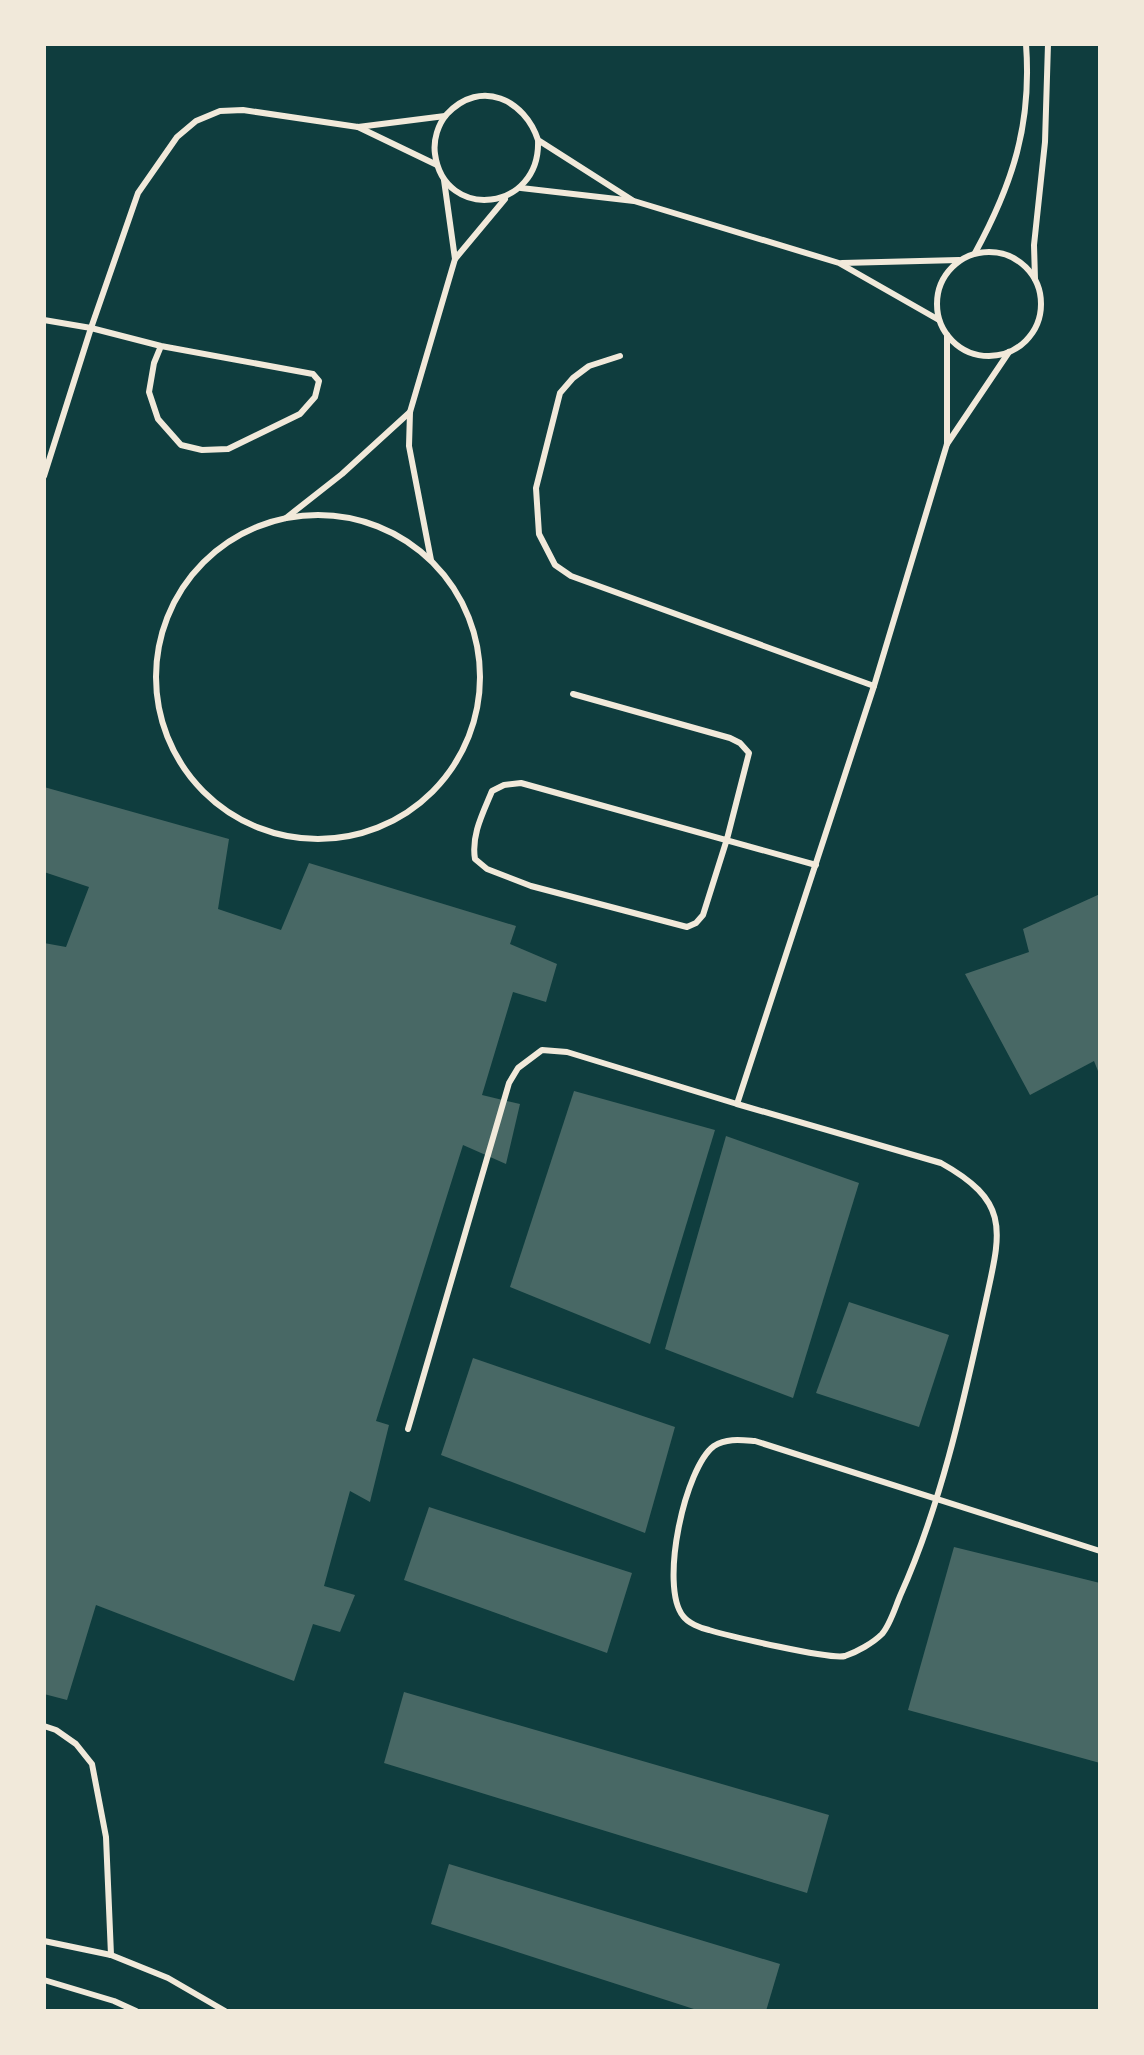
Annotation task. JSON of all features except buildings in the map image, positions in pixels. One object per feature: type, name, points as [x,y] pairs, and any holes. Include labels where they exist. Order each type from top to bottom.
[{"type":"lane","points":[[975,253],[1005,195],[1017,152],[1026,103],[1026,44]]},
{"type":"lane","points":[[1035,279],[1036,217],[1049,92],[1048,44]]},
{"type":"lane","points":[[44,476],[138,193],[177,137],[196,121],[220,111],[243,110],[358,127],[445,116],[466,101],[491,96],[508,101],[522,110],[533,124],[538,140],[536,166],[521,188],[506,197],[489,201],[472,199],[457,192],[444,180]]},
{"type":"lane","points":[[445,116],[435,140],[455,259]]},
{"type":"lane","points":[[358,127],[437,165]]},
{"type":"lane","points":[[538,140],[634,201]]},
{"type":"lane","points":[[521,188],[634,201],[839,263],[939,320]]},
{"type":"lane","points":[[431,560],[409,446],[410,412],[455,259],[506,197]]},
{"type":"lane","points":[[992,251],[1010,255],[1025,265],[1035,279],[1041,296],[1037,322],[1023,343],[1009,352],[991,356],[975,354],[959,347],[947,335],[939,320],[937,293],[949,269],[960,260],[975,253],[992,251]]},
{"type":"lane","points":[[839,263],[960,260]]},
{"type":"lane","points":[[44,320],[161,346],[313,374],[319,381],[315,397],[300,414],[228,449],[202,450],[181,445],[158,419],[149,392],[154,363],[161,346]]},
{"type":"lane","points":[[737,1104],[874,686],[947,444],[947,335]]},
{"type":"lane","points":[[947,444],[1009,352]]},
{"type":"lane","points":[[620,356],[589,366],[560,393],[536,488],[539,534],[555,565],[571,576],[874,686]]},
{"type":"lane","points":[[286,518],[342,474],[410,412]]},
{"type":"lane","points":[[326,515],[366,522],[401,538],[431,560],[456,590],[472,624],[481,661],[480,699],[471,736],[453,769],[429,798],[386,825],[362,834],[325,840],[287,837],[248,824],[214,802],[186,773],[179,761],[166,737],[156,698],[156,657],[166,618],[185,582],[213,553],[247,531],[286,518],[326,515]]},
{"type":"lane","points":[[573,694],[718,734],[740,743],[749,753],[727,839],[703,915],[687,927],[531,886],[487,869],[475,859],[472,844],[492,791],[504,785],[521,783],[727,839],[816,865]]},
{"type":"lane","points":[[408,1429],[509,1083],[518,1068],[542,1050],[567,1052],[941,1163],[970,1182],[996,1213],[998,1242],[936,1498],[908,1578],[883,1633],[843,1657],[705,1630],[685,1619],[674,1603],[671,1574],[676,1538],[702,1459],[714,1446],[732,1439],[755,1441],[936,1498],[1100,1551]]},
{"type":"lane","points":[[44,1726],[76,1744],[92,1764],[106,1837],[111,1955]]},
{"type":"lane","points":[[44,1941],[111,1955],[168,1978],[225,2011]]},
{"type":"lane","points":[[44,1980],[114,2001],[136,2011]]}]
